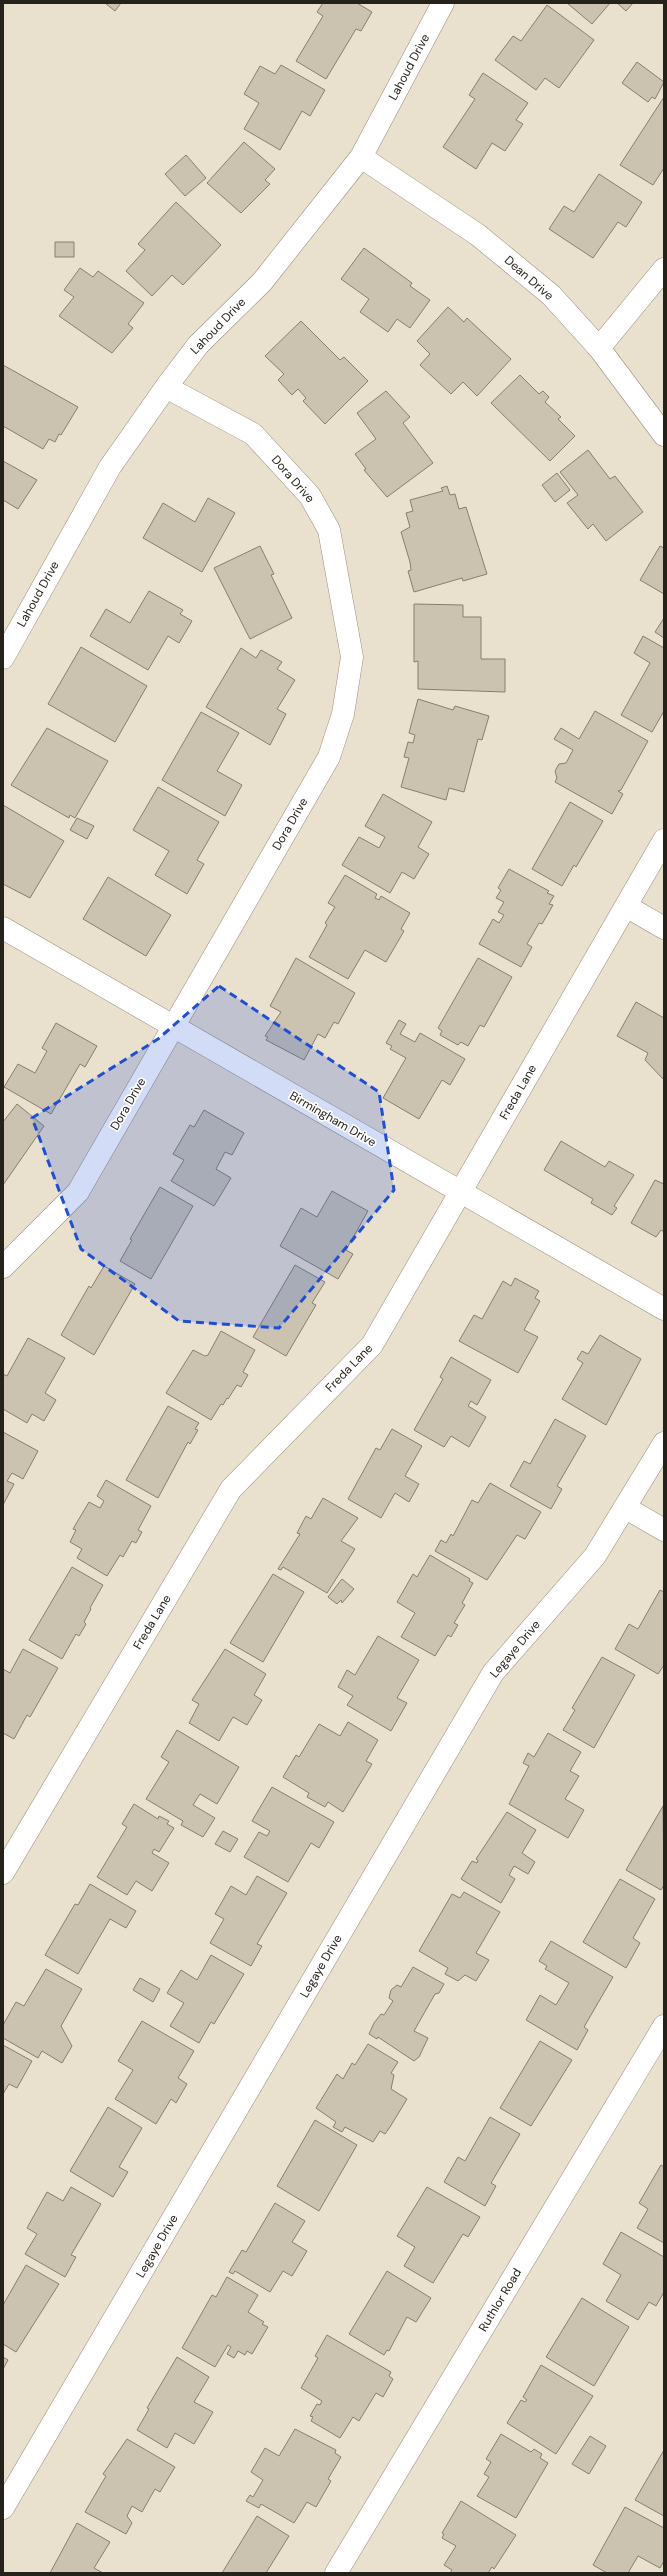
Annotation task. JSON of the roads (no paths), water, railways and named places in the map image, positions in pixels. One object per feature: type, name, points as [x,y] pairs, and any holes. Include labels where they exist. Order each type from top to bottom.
[{"type":"street","name":"Lahoud Drive","points":[[3,658],[110,467],[166,387],[198,345],[262,282],[361,157],[443,3]]},
{"type":"street","name":"Dean Drive","points":[[361,157],[478,235],[551,295],[599,348],[664,434]]},
{"type":"street","points":[[599,348],[664,269]]},
{"type":"street","name":"Dora Drive","points":[[3,1267],[78,1192],[329,757],[343,714],[352,658],[329,530],[310,496],[253,434],[166,387]]},
{"type":"street","name":"Freda Lane","points":[[3,1873],[231,1489],[372,1345],[664,840]]},
{"type":"street","points":[[626,906],[664,928]]},
{"type":"street","name":"Birmingham Drive","points":[[3,928],[664,1309]]},
{"type":"street","name":"Legaye Drive","points":[[3,2508],[493,1673],[596,1556],[664,1443]]},
{"type":"street","points":[[626,1508],[664,1530]]},
{"type":"street","name":"Ruthlor Road","points":[[336,2573],[664,2026]]}]
